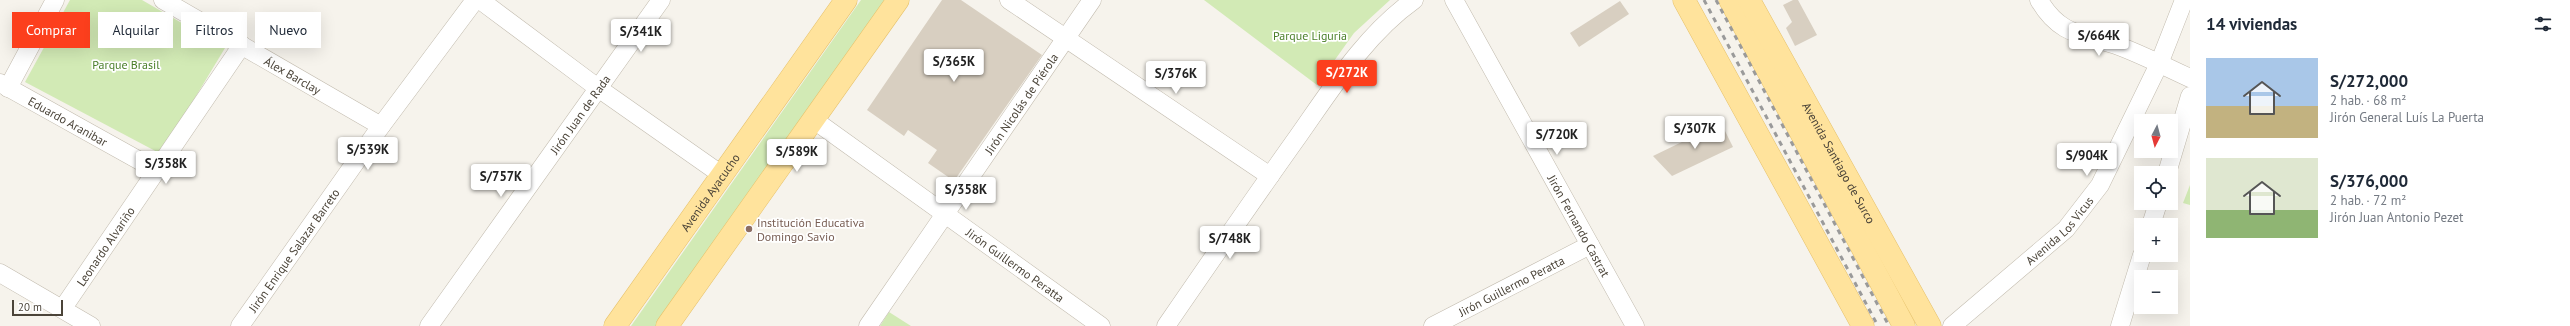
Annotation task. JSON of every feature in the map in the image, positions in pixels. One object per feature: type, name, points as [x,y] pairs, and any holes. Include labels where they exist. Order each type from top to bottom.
[{"type":"main road","name":"Avenida Ayacucho","points":[[615,326],[846,0]]},
{"type":"main road","points":[[667,326],[898,0]]},
{"type":"main road","points":[[1684,0],[1861,325]]},
{"type":"main road","points":[[1716,0],[1746,3]]},
{"type":"main road","name":"Avenida Santiago de Surco","points":[[1746,3],[1904,326]]},
{"type":"main road","name":"Avenida Santiago de Surco","points":[[1746,3],[1930,326]]},
{"type":"street","points":[[4,86],[55,0]]},
{"type":"street","name":"Álex Barclay","points":[[163,0],[184,12]]},
{"type":"street","name":"Jirón Enrique Salazar Barreto","points":[[240,326],[381,126],[475,0]]},
{"type":"street","points":[[480,0],[598,88],[722,175]]},
{"type":"street","name":"Jirón Juan de Rada","points":[[429,326],[660,0]]},
{"type":"street","points":[[1009,0],[1270,176]]},
{"type":"street","name":"Jirón Nicolás de Piérola","points":[[868,326],[944,213],[1092,0]]},
{"type":"street","points":[[1166,326],[1270,176],[1369,41],[1400,10],[1414,0]]},
{"type":"street","name":"Jirón Fernando Castrat","points":[[1454,0],[1635,326]]},
{"type":"street","points":[[2039,0],[2062,28],[2083,37],[2116,45],[2190,78]]},
{"type":"street","name":"Avenida Los Vicus","points":[[1952,326],[2066,229],[2100,184],[2159,64],[2184,0]]},
{"type":"street","name":"Leonardo Alvariño","points":[[63,308],[158,171],[240,48]]},
{"type":"street","name":"Álex Barclay","points":[[247,48],[381,126]]},
{"type":"street","name":"Eduardo Aranibar","points":[[4,86],[158,171]]},
{"type":"street","points":[[2169,166],[2190,96]]},
{"type":"street","name":"Jirón Guillermo Peratta","points":[[814,120],[1101,326]]},
{"type":"street","name":"Jirón Guillermo Peratta","points":[[1433,326],[1590,245]]},
{"type":"street","points":[[2120,326],[2140,262]]},
{"type":"street","points":[[0,272],[63,308],[90,326]]},
{"type":"green space","name":"Parque Brasil","points":[[70,0],[142,0],[163,12],[98,12],[98,48],[173,48],[173,18],[181,23],[181,48],[225,48],[161,154],[25,82],[44,48],[90,48],[90,12],[63,12]]},
{"type":"green space","points":[[861,0],[886,0],[656,326],[631,326]]},
{"type":"green space","name":"Parque Liguria","points":[[1204,0],[1390,0],[1354,33],[1317,85]]},
{"type":"green space","points":[[2190,185],[2190,205],[2183,203]]},
{"type":"green space","points":[[889,312],[911,326],[880,326]]},
{"type":"building","points":[[942,0],[961,0],[1042,55],[954,181],[928,163],[937,150],[908,130],[904,136],[867,110]]},
{"type":"building","points":[[1793,0],[1798,0],[1817,35],[1795,46],[1786,28],[1792,22],[1783,5]]},
{"type":"building","points":[[1620,1],[1629,14],[1579,47],[1570,33]]},
{"type":"building","points":[[1721,123],[1733,147],[1672,176],[1653,156]]},
{"type":"railway","points":[[1704,0],[1878,326]]},
{"type":"railway","points":[[1716,0],[1889,326]]},
{"type":"place","name":"Institución Educativa Domingo Savio","points":[[749,229]]}]
